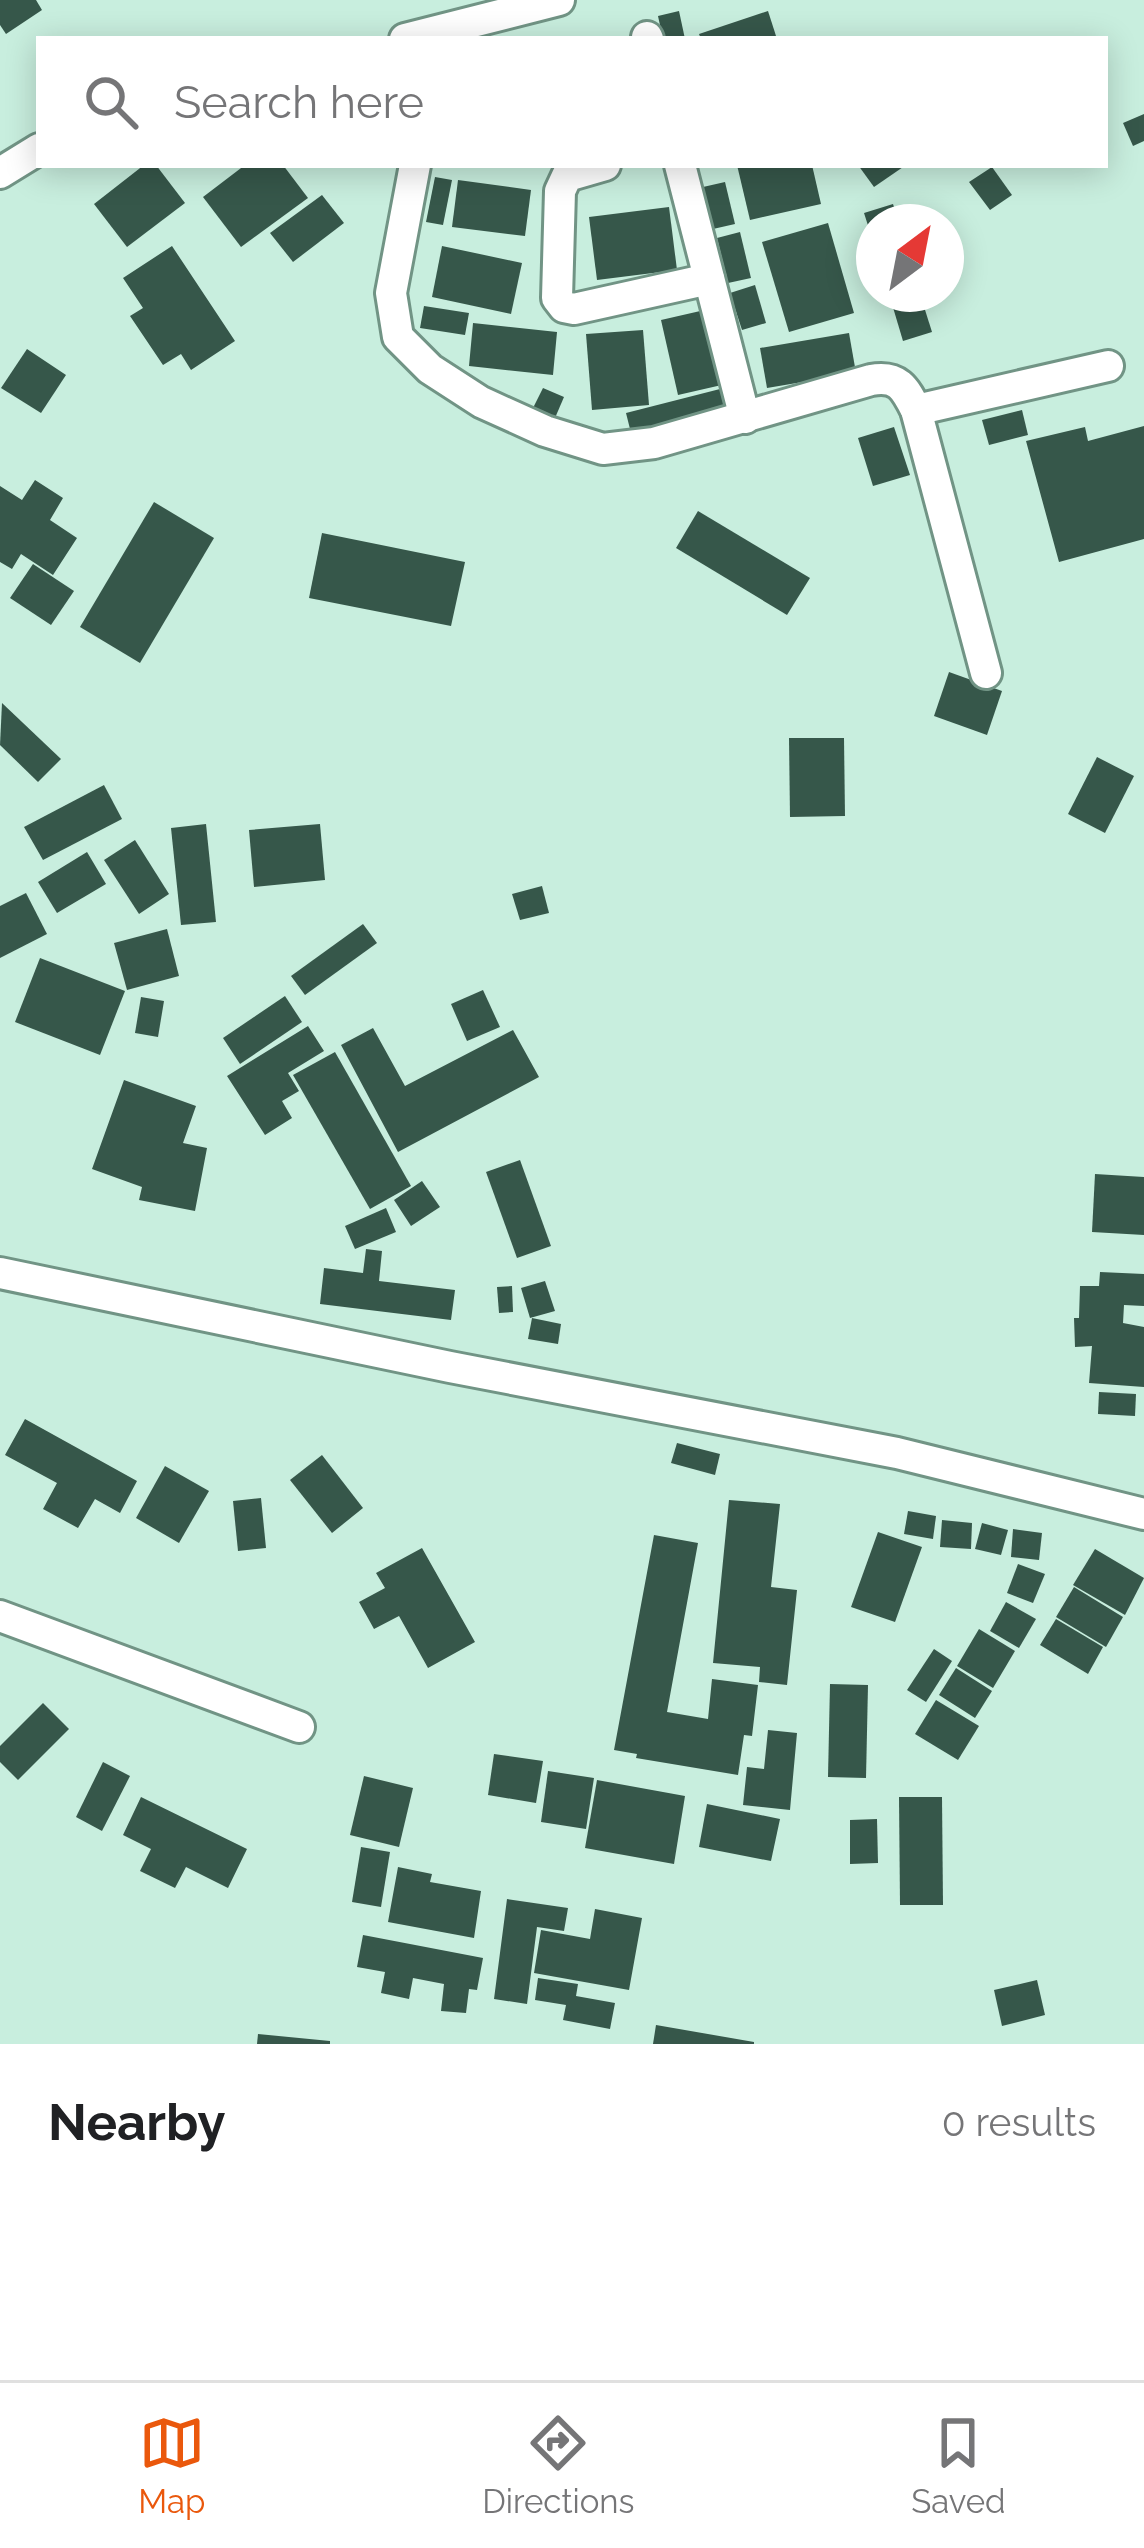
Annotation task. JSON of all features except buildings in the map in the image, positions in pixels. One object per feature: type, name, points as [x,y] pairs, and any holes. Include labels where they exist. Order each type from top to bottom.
[{"type":"street","points":[[438,34],[559,0]]},
{"type":"street","points":[[0,148],[36,148]]},
{"type":"street","points":[[0,173],[36,150]]},
{"type":"street","points":[[414,168],[391,309],[398,337],[430,368],[481,402],[545,431],[602,449],[654,443],[885,377],[905,388],[916,410],[986,673]]},
{"type":"street","points":[[595,168],[567,176],[560,191],[557,298],[565,307],[574,309],[710,279]]},
{"type":"street","points":[[681,168],[745,418]]},
{"type":"street","points":[[916,410],[1108,366]]},
{"type":"street","points":[[0,1274],[427,1363],[897,1453],[1144,1514]]},
{"type":"street","points":[[0,1616],[298,1727]]}]
